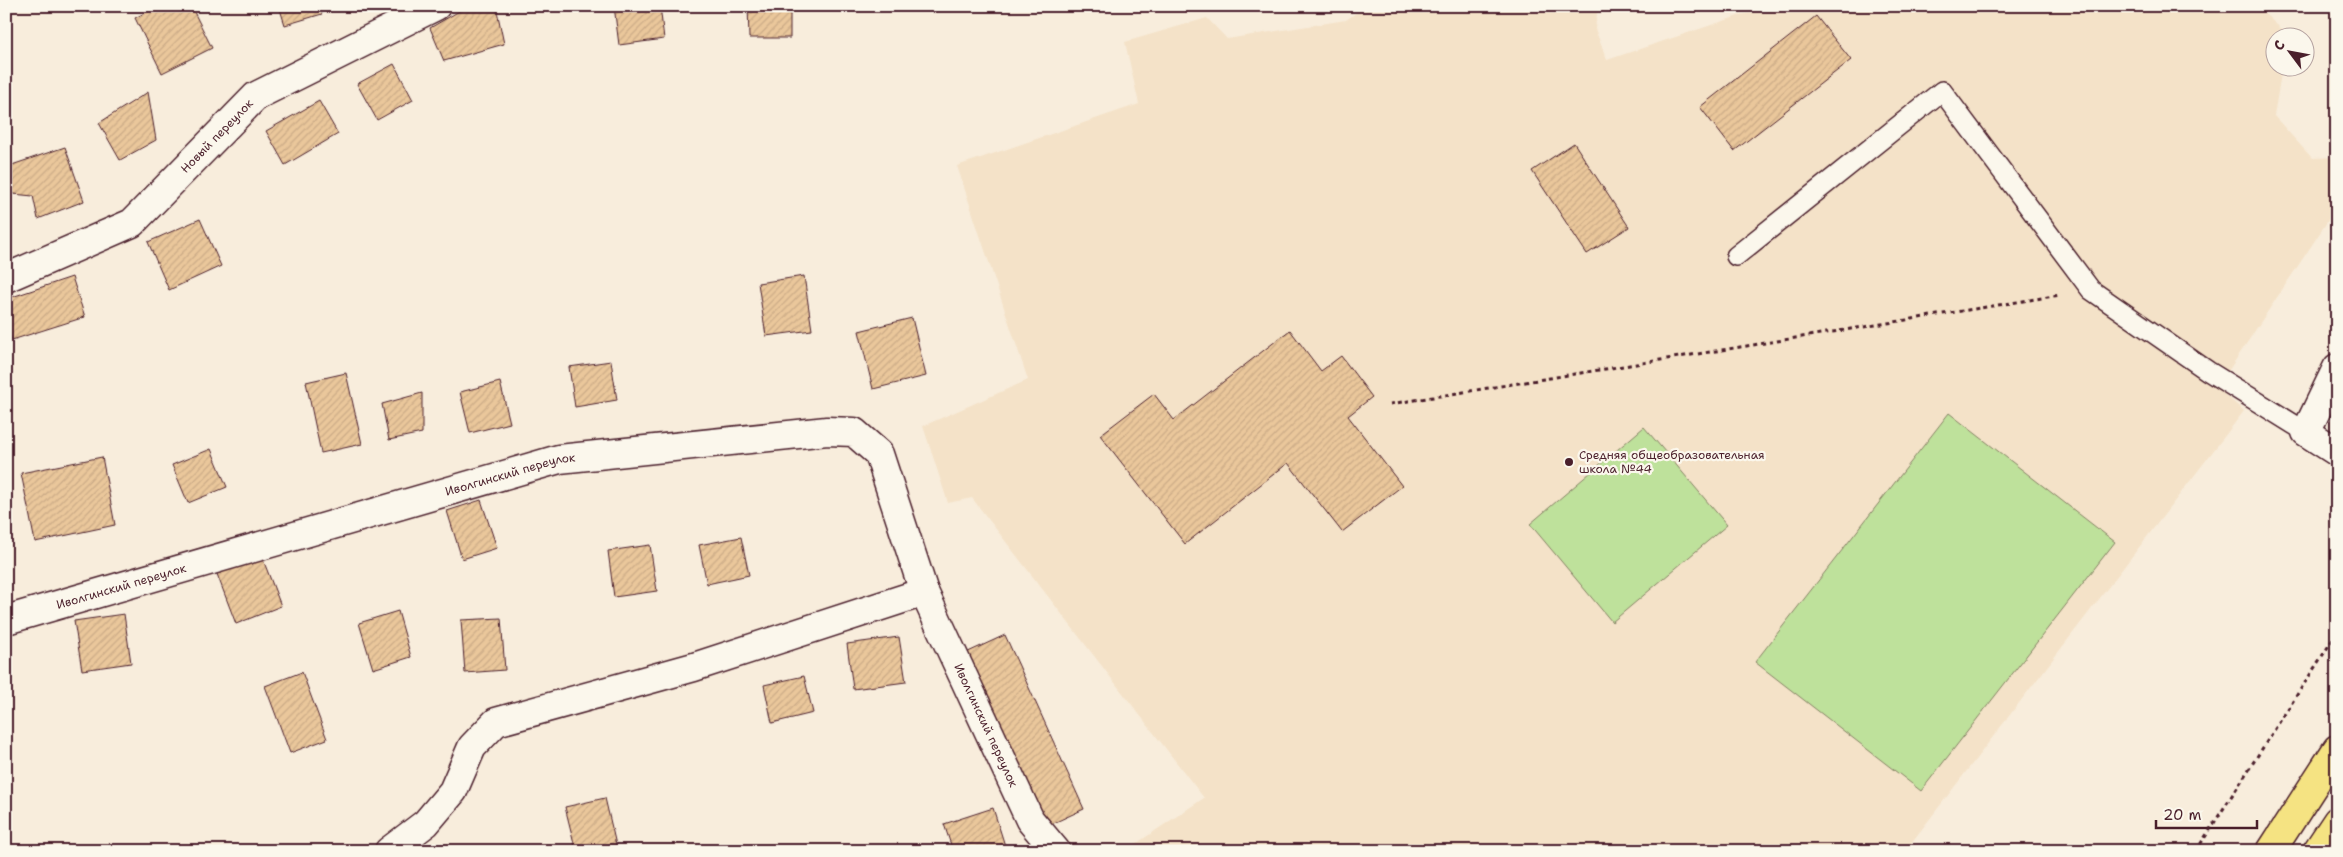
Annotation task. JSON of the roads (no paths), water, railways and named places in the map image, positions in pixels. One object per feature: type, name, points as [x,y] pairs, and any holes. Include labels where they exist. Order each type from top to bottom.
[{"type":"main road","points":[[2271,851],[2337,749]]},
{"type":"main road","points":[[2317,851],[2337,821]]},
{"type":"street","name":"Новый переулок","points":[[6,278],[132,223],[256,96],[436,6]]},
{"type":"street","points":[[2337,368],[2306,432],[2337,452]]},
{"type":"street","name":"Иволгинский переулок","points":[[6,620],[559,459],[826,431],[854,432],[879,454],[924,592],[1030,820],[1056,851]]},
{"type":"street","points":[[389,851],[426,823],[453,790],[472,747],[496,722],[694,667],[924,592]]},
{"type":"lane","points":[[1736,256],[1942,91],[2090,290],[2208,371],[2306,432]]},
{"type":"place","name":"Средняя общеобразовательная школа №44","points":[[1569,462]]}]
